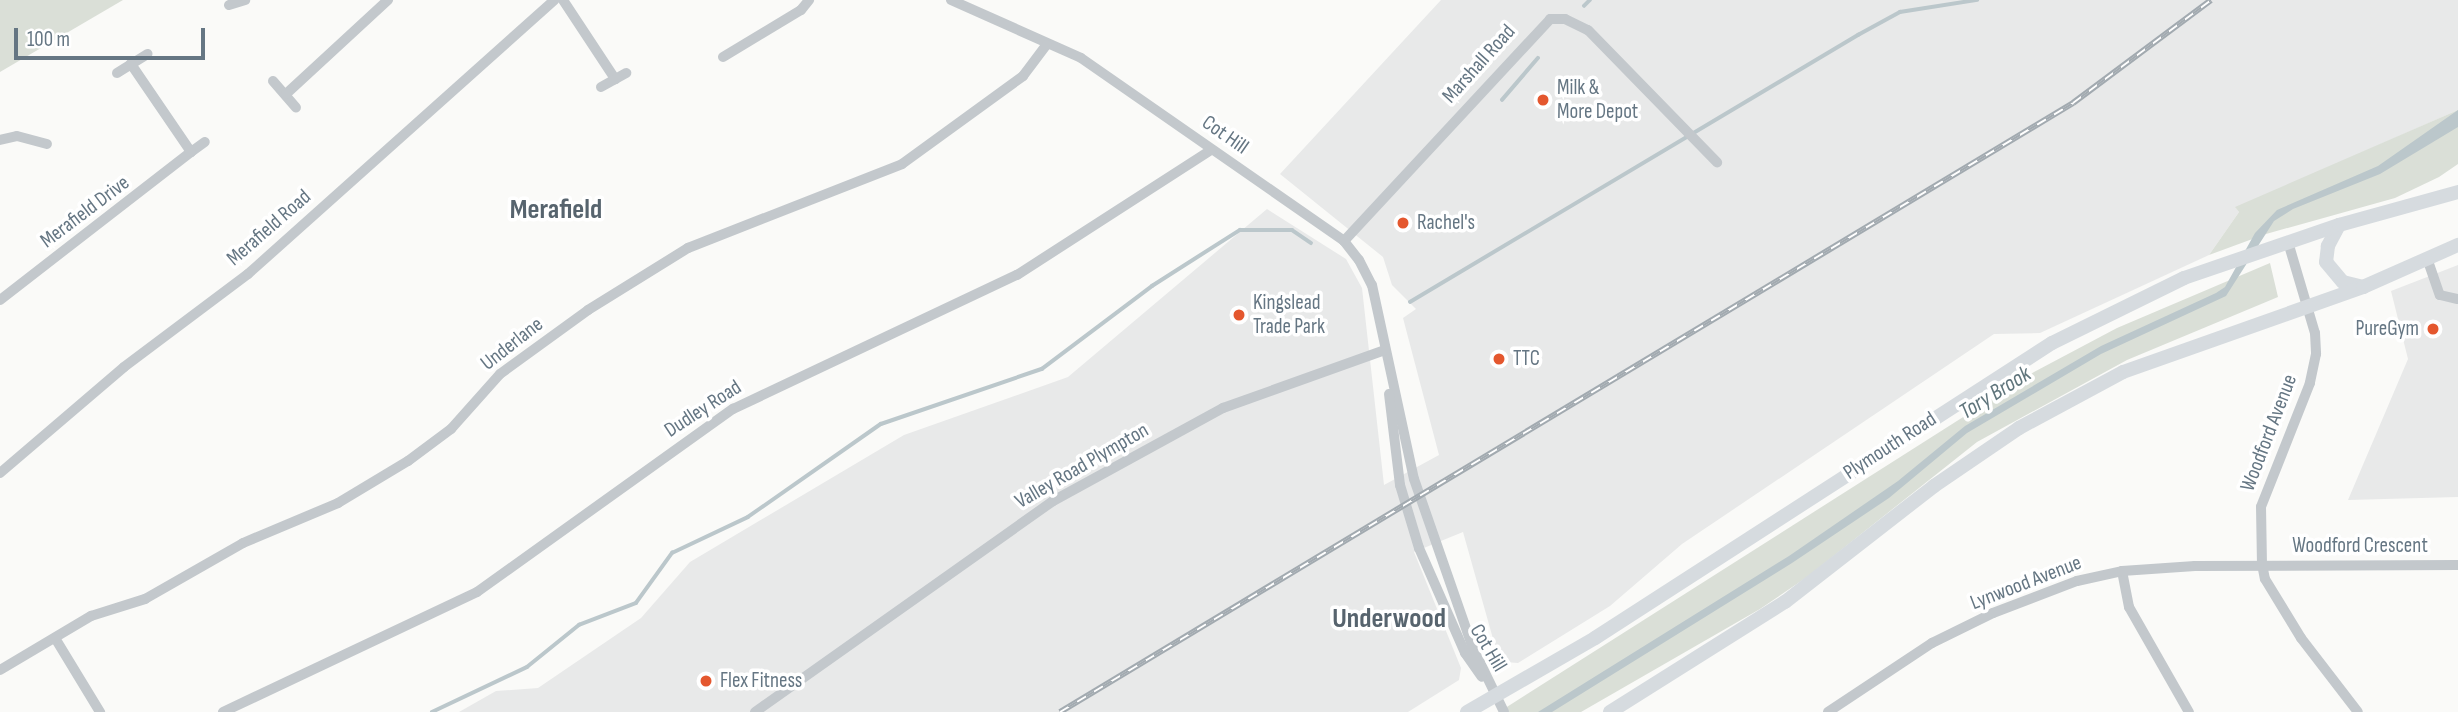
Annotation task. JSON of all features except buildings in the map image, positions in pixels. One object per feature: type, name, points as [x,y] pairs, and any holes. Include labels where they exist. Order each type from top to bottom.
[{"type":"main road","name":"Plymouth Road","points":[[1466,712],[1595,638],[2052,343],[2184,278],[2339,225],[2458,192]]},
{"type":"main road","points":[[2339,225],[2328,246],[2326,262],[2343,282],[2363,287]]},
{"type":"main road","points":[[1610,712],[1785,602],[1934,486],[2019,428],[2123,372],[2363,287],[2428,261],[2458,245]]},
{"type":"street","points":[[229,5],[245,0]]},
{"type":"street","points":[[286,94],[388,0]]},
{"type":"street","name":"Merafield Road","points":[[0,473],[124,367],[247,274],[554,0]]},
{"type":"street","points":[[563,0],[615,79]]},
{"type":"street","points":[[723,57],[801,10],[809,0]]},
{"type":"street","name":"Cot Hill","points":[[951,0],[1046,45],[1081,58],[1344,241],[1371,285],[1389,377],[1400,485],[1419,548],[1465,653],[1496,695]]},
{"type":"street","name":"Marshall Road","points":[[1344,241],[1531,35],[1550,19],[1565,19],[1588,30],[1717,162]]},
{"type":"street","name":"Underlane","points":[[0,670],[91,616],[145,599],[243,543],[338,503],[408,461],[451,429],[500,374],[588,310],[688,248],[902,164],[1023,76],[1046,45]]},
{"type":"street","points":[[117,73],[147,54]]},
{"type":"street","points":[[131,64],[191,152]]},
{"type":"street","points":[[601,87],[626,73]]},
{"type":"street","points":[[273,81],[296,107]]},
{"type":"street","points":[[0,140],[17,136],[47,144]]},
{"type":"street","name":"Merafield Drive","points":[[0,300],[205,142]]},
{"type":"street","name":"Dudley Road","points":[[223,712],[477,592],[733,409],[1017,275],[1211,150]]},
{"type":"street","name":"Woodford Avenue","points":[[2288,243],[2308,307],[2316,354],[2310,383],[2261,507],[2262,564],[2265,579],[2301,638],[2358,712]]},
{"type":"street","points":[[2428,261],[2440,295],[2458,299]]},
{"type":"street","name":"Valley Road Plympton","points":[[755,712],[1053,501],[1223,408],[1385,351]]},
{"type":"street","name":"Cot Hill","points":[[1389,377],[1414,479],[1434,538],[1472,646],[1504,712]]},
{"type":"street","name":"Woodford Crescent","points":[[2262,564],[2458,565]]},
{"type":"street","name":"Lynwood Avenue","points":[[1828,712],[1893,666],[1993,613],[2077,581],[2122,571],[2262,564]]},
{"type":"street","points":[[2122,571],[2130,607],[2189,712]]},
{"type":"street","points":[[55,638],[100,712]]},
{"type":"shaded area","points":[[0,0],[123,0],[0,72]]},
{"type":"shaded area","points":[[1441,0],[2458,0],[2458,110],[2236,208],[2239,212],[2209,255],[2040,333],[1994,334],[1682,544],[1610,606],[1518,663],[1505,662],[1497,653],[1463,532],[1414,552],[1461,668],[1459,680],[1408,712],[459,712],[496,691],[538,688],[641,618],[690,562],[904,435],[1068,377],[1267,209],[1346,259],[1362,288],[1384,485],[1439,455],[1403,318],[1416,309],[1392,285],[1383,257],[1280,174]]},
{"type":"shaded area","points":[[2458,110],[2458,164],[2439,177],[2395,198],[2266,234],[2209,255],[2239,212],[2235,207]]},
{"type":"shaded area","points":[[2458,110],[2458,127],[2380,174],[2293,209],[2274,221],[2226,296],[2101,354],[1967,433],[1889,498],[1792,563],[1552,712],[1538,712],[1789,556],[1898,481],[1965,426],[2101,346],[2216,293],[2225,287],[2255,233],[2277,210],[2378,166]]},
{"type":"shaded area","points":[[2270,263],[2278,297],[2127,360],[1977,442],[1807,577],[1760,609],[1581,712],[1499,712],[2034,372],[2117,328]]},
{"type":"shaded area","points":[[2458,265],[2458,497],[2348,500],[2408,359],[2391,291]]},
{"type":"waterway","points":[[1584,6],[1590,0]]},
{"type":"waterway","points":[[1410,302],[1900,12],[1977,0]]},
{"type":"waterway","points":[[1502,100],[1538,58]]},
{"type":"waterway","points":[[432,712],[527,667],[579,625],[636,603],[672,553],[748,517],[881,424],[1042,369],[1152,286],[1240,230],[1292,230],[1311,243]]},
{"type":"railway","points":[[1060,712],[2073,103],[2211,0]]},
{"type":"place","name":"Milk & More Depot","points":[[1543,100]]},
{"type":"place","name":"Rachel's","points":[[1403,223]]},
{"type":"place","name":"Kingslead Trade Park","points":[[1239,315]]},
{"type":"place","name":"PureGym","points":[[2433,329]]},
{"type":"place","name":"TTC","points":[[1499,359]]},
{"type":"place","name":"Flex Fitness","points":[[706,681]]},
{"type":"district","name":"Merafield","points":[[556,210]]},
{"type":"district","name":"Underwood","points":[[1389,619]]},
{"type":"water label","name":"Tory Brook","points":[[1995,393]]}]
